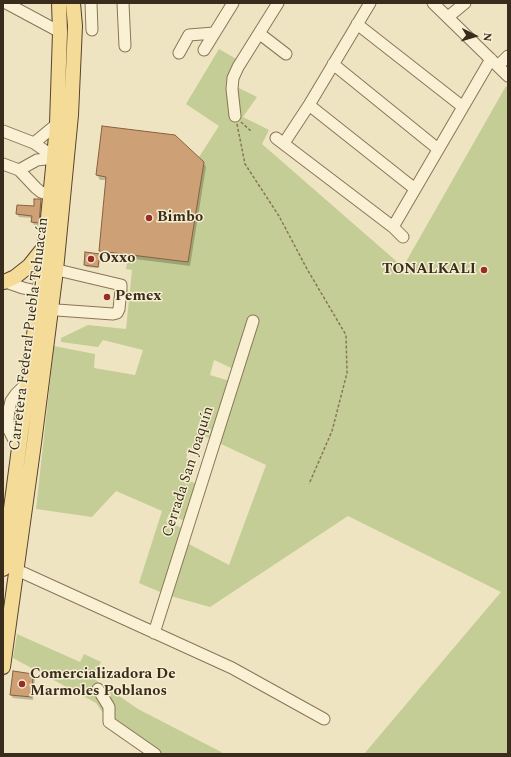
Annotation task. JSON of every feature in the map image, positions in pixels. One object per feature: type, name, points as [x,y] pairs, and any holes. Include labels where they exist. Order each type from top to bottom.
[{"type":"main road","name":"Carretera Federal Puebla-Tehuacán","points":[[3,667],[53,294],[45,246],[57,124],[60,32],[59,3]]},
{"type":"main road","name":"Carretera Federal Puebla-Tehuacán","points":[[3,569],[20,447],[36,309],[39,292],[49,268],[71,115],[75,26],[73,3]]},
{"type":"main road","points":[[4,281],[15,277],[29,266],[45,246]]},
{"type":"street","points":[[6,3],[60,32]]},
{"type":"street","points":[[91,3],[92,30]]},
{"type":"street","points":[[123,3],[125,46]]},
{"type":"street","points":[[204,50],[233,3]]},
{"type":"street","points":[[235,116],[232,88],[233,78],[238,67],[278,3]]},
{"type":"street","points":[[370,3],[309,105],[280,140],[393,227],[403,237]]},
{"type":"street","points":[[433,3],[508,76]]},
{"type":"street","points":[[448,17],[465,3]]},
{"type":"street","points":[[358,24],[463,107]]},
{"type":"street","points":[[179,53],[189,35],[214,33]]},
{"type":"street","points":[[260,34],[286,54]]},
{"type":"street","points":[[393,227],[463,107],[494,62],[508,56]]},
{"type":"street","points":[[333,64],[438,149]]},
{"type":"street","points":[[309,105],[415,189]]},
{"type":"street","points":[[34,143],[57,124]]},
{"type":"street","points":[[3,131],[34,143],[54,157]]},
{"type":"street","points":[[18,170],[37,160],[54,157]]},
{"type":"street","points":[[3,164],[18,170],[41,192],[50,195]]},
{"type":"street","points":[[36,309],[117,313],[121,290],[121,285],[118,283],[49,268]]},
{"type":"street","points":[[4,281],[39,292],[53,294]]},
{"type":"street","name":"Cerrada San Joaquín","points":[[154,633],[253,321]]},
{"type":"street","points":[[17,570],[232,668],[324,719]]},
{"type":"street","points":[[98,689],[109,707],[109,722],[151,754]]},
{"type":"path","points":[[235,116],[252,132]]},
{"type":"path","points":[[235,116],[246,164],[279,216],[307,269],[346,335],[347,373],[332,431],[309,484]]},
{"type":"green space","points":[[219,49],[243,63],[233,85],[257,97],[243,117],[269,130],[262,144],[403,267],[506,86],[508,89],[508,754],[364,754],[501,592],[348,516],[210,607],[167,595],[139,583],[162,511],[116,491],[92,517],[36,509],[54,346],[95,354],[94,368],[135,375],[143,350],[103,340],[98,347],[61,342],[61,338],[88,325],[126,329],[132,270],[126,269],[128,254],[188,262],[204,162],[199,157],[219,126],[186,104]],"holes":[[[214,360],[240,372],[236,383],[210,375]],[[204,436],[266,465],[229,565],[185,542],[203,486],[189,481],[195,462],[186,458],[190,448],[197,451]],[[169,514],[185,521],[182,528],[166,521]]]},
{"type":"green space","points":[[17,634],[80,662],[84,654],[101,662],[93,678],[138,709],[225,754],[156,754],[109,722],[96,703],[13,658]]},
{"type":"building","points":[[102,126],[175,135],[204,162],[188,262],[99,251],[106,177],[96,175]]},
{"type":"building","points":[[34,199],[41,199],[39,223],[31,222],[32,216],[16,214],[17,205],[34,206]]},
{"type":"building","points":[[85,252],[100,254],[98,267],[84,265]]},
{"type":"building","name":"Comercializadora De Marmoles Poblanos","points":[[13,671],[33,674],[32,697],[10,695]]},
{"type":"place","name":"Bimbo","points":[[149,218]]},
{"type":"place","name":"Oxxo","points":[[91,259]]},
{"type":"place","name":"TONALKALI","points":[[484,270]]},
{"type":"place","name":"Pemex","points":[[107,297]]},
{"type":"place","name":"Comercializadora De Marmoles Poblanos","points":[[22,684]]}]
